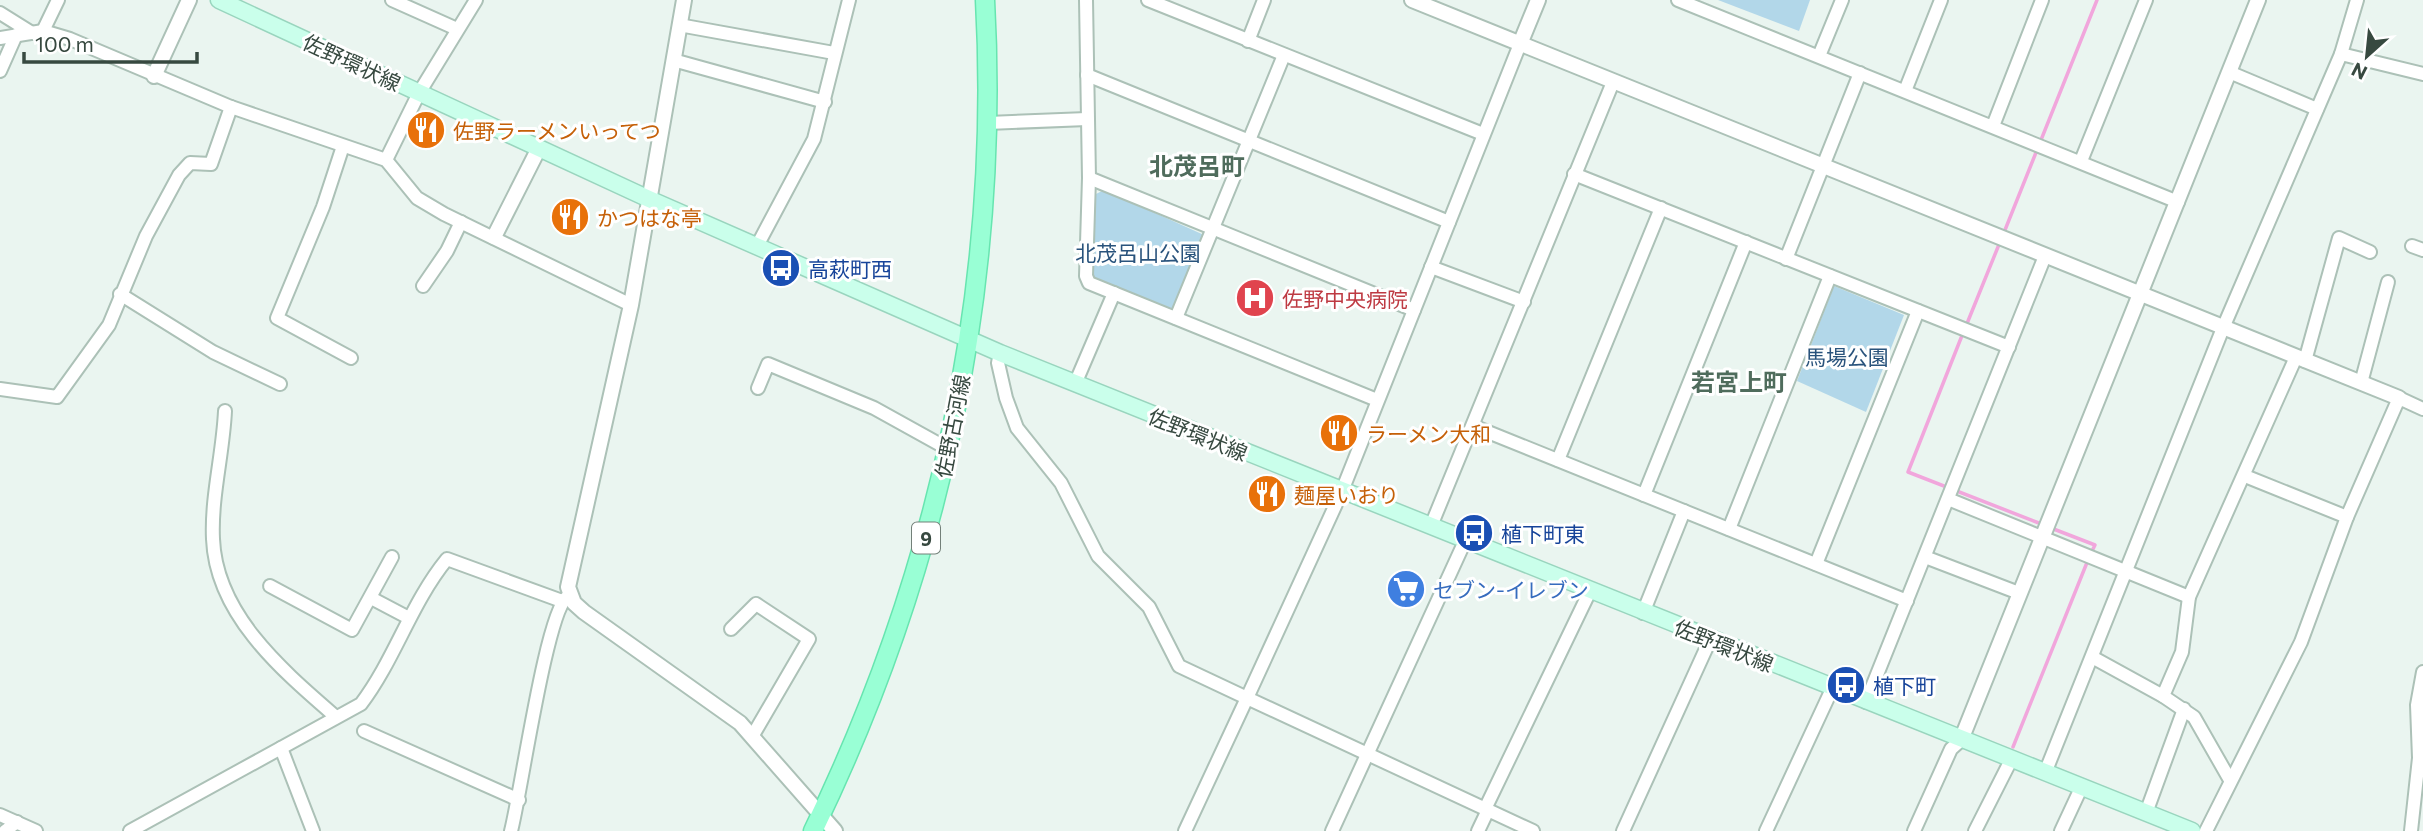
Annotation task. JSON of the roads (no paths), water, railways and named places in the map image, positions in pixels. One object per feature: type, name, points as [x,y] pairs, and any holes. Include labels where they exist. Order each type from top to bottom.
[{"type":"main road","name":"佐野環状線","points":[[219,0],[649,199],[1000,353],[1832,689],[2192,831]]},
{"type":"main road","name":"佐野古河線","points":[[813,831],[888,657],[925,543],[948,449],[979,264],[988,123],[985,0]]},
{"type":"street","points":[[0,38],[37,32],[58,0]]},
{"type":"street","points":[[155,76],[189,0]]},
{"type":"street","points":[[392,0],[457,29]]},
{"type":"street","points":[[386,160],[419,93],[476,0]]},
{"type":"street","points":[[512,831],[545,662],[566,598],[631,305],[684,0]]},
{"type":"street","points":[[757,246],[814,139],[849,0]]},
{"type":"street","points":[[1086,0],[1089,178],[1086,276],[1089,284],[1377,400]]},
{"type":"street","points":[[1148,0],[1483,134]]},
{"type":"street","points":[[1248,41],[1264,0]]},
{"type":"street","points":[[1412,0],[2423,409]]},
{"type":"street","points":[[1185,831],[1342,491],[1538,0]]},
{"type":"street","points":[[1678,0],[2178,202]]},
{"type":"street","points":[[1819,56],[1842,0]]},
{"type":"street","points":[[1905,91],[1941,0]]},
{"type":"street","points":[[1993,126],[2042,0]]},
{"type":"street","points":[[2081,161],[2146,0]]},
{"type":"street","points":[[1914,831],[1951,749],[1961,740],[2258,0]]},
{"type":"street","points":[[2045,773],[2223,328],[2342,54],[2357,0]]},
{"type":"street","points":[[0,13],[37,32],[70,39],[231,107],[386,160],[417,198],[460,222],[631,305]]},
{"type":"street","points":[[679,25],[834,53]]},
{"type":"street","points":[[0,71],[16,35]]},
{"type":"street","points":[[2342,54],[2423,74]]},
{"type":"street","points":[[1176,317],[1284,55]]},
{"type":"street","points":[[673,60],[825,102]]},
{"type":"street","points":[[2229,72],[2317,109]]},
{"type":"street","points":[[1786,259],[1860,73]]},
{"type":"street","points":[[1087,75],[1448,222]]},
{"type":"street","points":[[1431,526],[1612,82]]},
{"type":"street","points":[[0,389],[57,397],[109,325],[146,236],[179,175],[190,163],[211,164],[231,107]]},
{"type":"street","points":[[988,123],[1087,119]]},
{"type":"street","points":[[343,146],[323,207],[277,318],[351,358]]},
{"type":"street","points":[[494,237],[539,148]]},
{"type":"street","points":[[1574,174],[2009,348]]},
{"type":"street","points":[[1089,178],[1414,310]]},
{"type":"street","points":[[1558,460],[1661,208]]},
{"type":"street","points":[[423,286],[447,251],[460,222]]},
{"type":"street","points":[[2163,696],[2182,652],[2189,597],[2301,359],[2339,238],[2370,252]]},
{"type":"street","points":[[1644,495],[1746,242]]},
{"type":"street","points":[[1866,702],[2045,256]]},
{"type":"street","points":[[1431,267],[1524,302]]},
{"type":"street","points":[[1729,529],[1830,276]]},
{"type":"street","points":[[2361,383],[2388,282]]},
{"type":"street","points":[[1076,384],[1114,293]]},
{"type":"street","points":[[120,294],[213,352],[280,384]]},
{"type":"street","points":[[1816,564],[1918,311]]},
{"type":"street","points":[[1000,353],[998,363],[1006,398],[1017,428],[1061,483],[1098,556],[1149,607],[1179,666],[1533,831]]},
{"type":"street","points":[[758,388],[768,364],[874,408],[948,449]]},
{"type":"street","points":[[2206,831],[2301,642],[2347,517],[2399,398]]},
{"type":"street","points":[[225,411],[212,537],[217,574],[226,597],[266,650],[336,718]]},
{"type":"street","points":[[1473,426],[1907,601]]},
{"type":"street","points":[[2245,476],[2347,517]]},
{"type":"street","points":[[1948,499],[2189,597]]},
{"type":"street","points":[[1643,613],[1684,511]]},
{"type":"street","points":[[1332,831],[1465,541]]},
{"type":"street","points":[[270,586],[352,631],[392,557]]},
{"type":"street","points":[[1924,557],[2019,593]]},
{"type":"street","points":[[130,831],[362,704],[409,618],[449,559],[566,598],[740,723],[835,831]]},
{"type":"street","points":[[1478,831],[1590,591]]},
{"type":"street","points":[[371,598],[409,618]]},
{"type":"street","points":[[731,629],[756,604],[809,639],[753,735]]},
{"type":"street","points":[[1623,831],[1710,640]]},
{"type":"street","points":[[2092,657],[2163,696],[2194,717],[2230,780]]},
{"type":"street","points":[[2411,831],[2418,769],[2422,680]]},
{"type":"street","points":[[1766,831],[1832,689]]},
{"type":"street","points":[[2146,813],[2184,709]]},
{"type":"street","points":[[364,731],[519,800]]},
{"type":"street","points":[[281,748],[313,831]]},
{"type":"street","points":[[1975,831],[2011,760]]},
{"type":"street","points":[[2061,831],[2081,788]]},
{"type":"street","points":[[0,815],[36,831]]},
{"type":"street","points":[[5,831],[18,822]]},
{"type":"waterway","points":[[2003,235],[2097,0]]},
{"type":"waterway","points":[[1966,326],[2000,242]]},
{"type":"waterway","points":[[1963,333],[1908,472],[2044,525]]},
{"type":"waterway","points":[[2051,528],[2095,545],[2091,553]]},
{"type":"waterway","points":[[2013,747],[2088,560]]},
{"type":"place","name":"佐野ラーメンいってつ","points":[[426,130]]},
{"type":"place","name":"かつはな亭","points":[[570,217]]},
{"type":"place","name":"高萩町西","points":[[781,268]]},
{"type":"place","name":"佐野中央病院","points":[[1255,298]]},
{"type":"place","name":"ラーメン大和","points":[[1339,433]]},
{"type":"place","name":"麺屋いおり","points":[[1267,494]]},
{"type":"place","name":"植下町東","points":[[1474,533]]},
{"type":"place","name":"セブン-イレブン","points":[[1406,589]]},
{"type":"place","name":"植下町","points":[[1846,685]]},
{"type":"district","name":"北茂呂町","points":[[1197,165]]},
{"type":"district","name":"若宮上町","points":[[1739,381]]},
{"type":"park label","name":"北茂呂山公園","points":[[1138,252]]},
{"type":"park label","name":"馬場公園","points":[[1847,356]]}]
